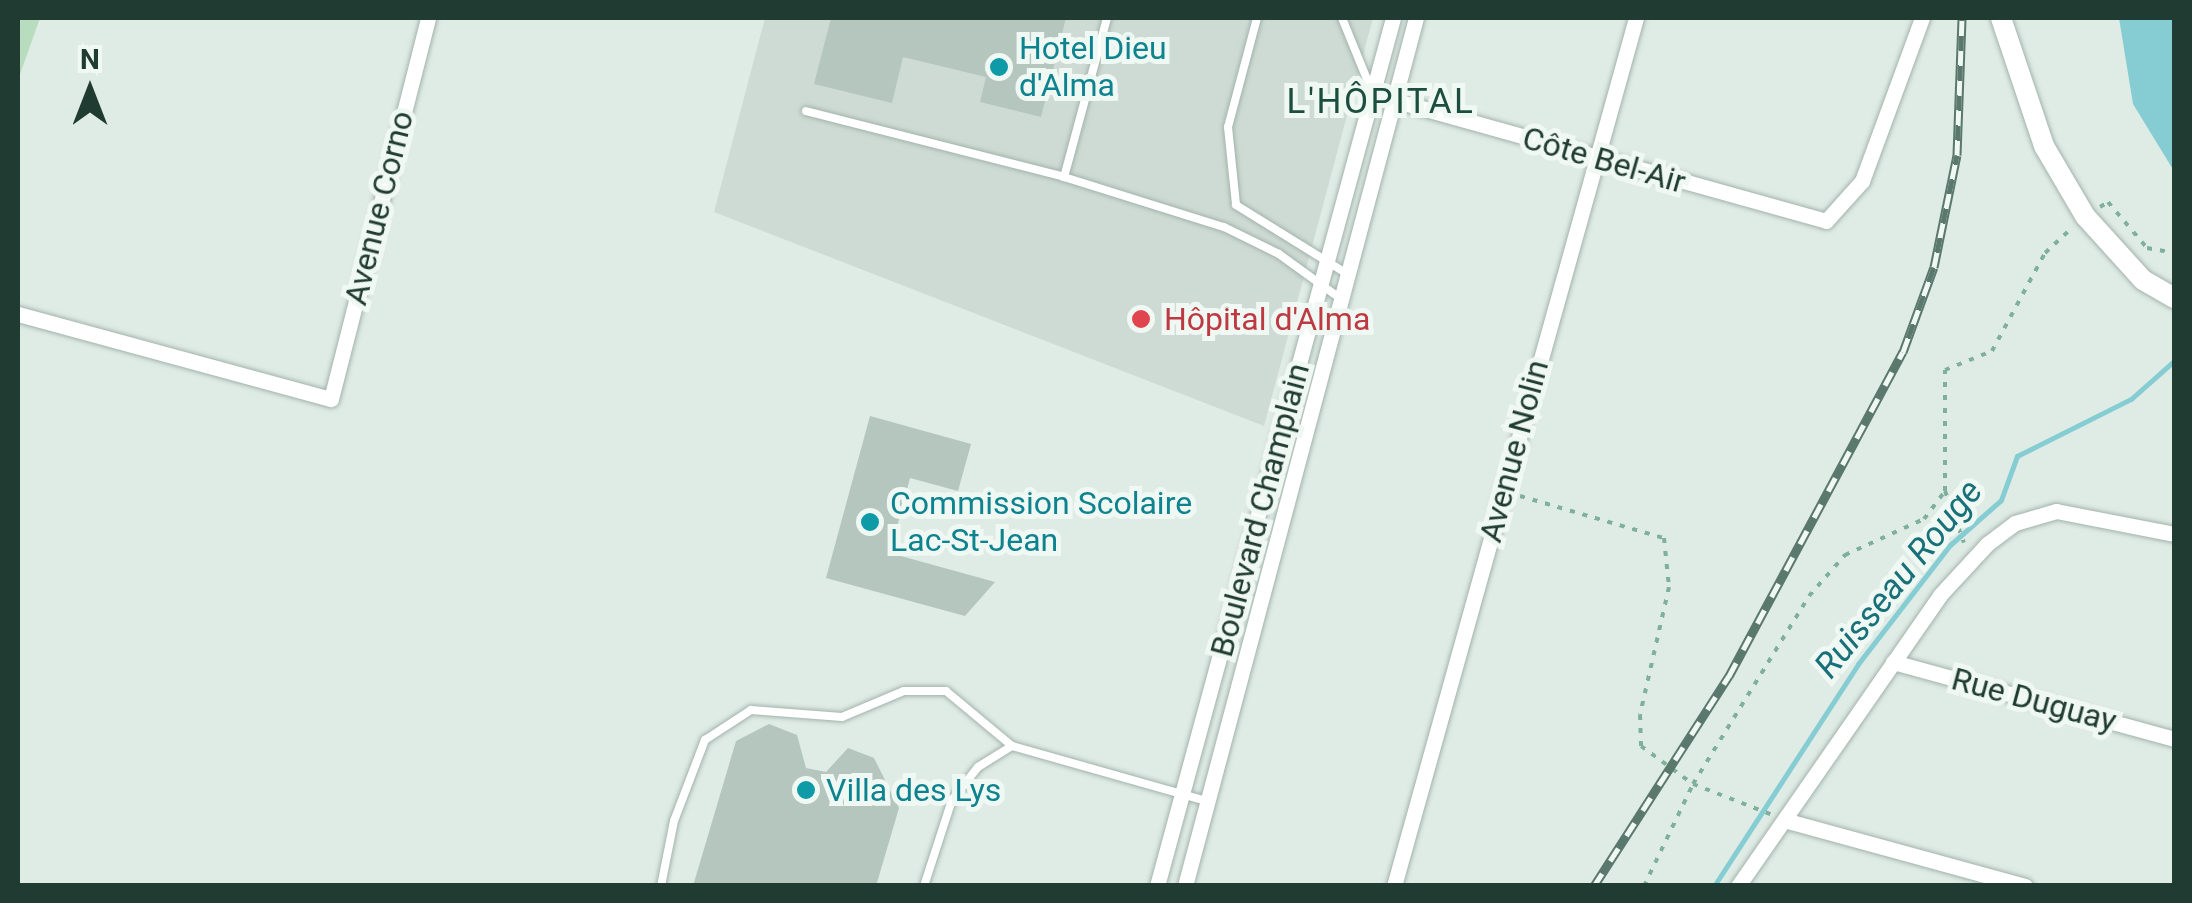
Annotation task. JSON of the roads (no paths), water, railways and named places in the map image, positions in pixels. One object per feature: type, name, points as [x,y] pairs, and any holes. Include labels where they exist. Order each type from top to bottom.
[{"type":"street","name":"Avenue Corno","points":[[18,314],[331,398],[428,18]]},
{"type":"street","name":"Boulevard Champlain","points":[[1157,886],[1392,18]]},
{"type":"street","name":"Boulevard Champlain","points":[[1185,886],[1416,18]]},
{"type":"street","name":"Avenue Nolin","points":[[1394,886],[1636,18]]},
{"type":"street","name":"Côte Bel-Air","points":[[1372,94],[1826,220],[1836,216],[1862,180],[1922,18]]},
{"type":"street","points":[[2001,18],[2044,146],[2085,216],[2143,280],[2174,298]]},
{"type":"street","points":[[1738,886],[1893,662],[1970,562],[2014,523],[2056,511],[2174,534]]},
{"type":"street","name":"Rue Duguay","points":[[1893,662],[2174,738]]},
{"type":"street","points":[[1784,820],[2025,886]]},
{"type":"lane","points":[[1064,176],[1107,18]]},
{"type":"lane","points":[[1258,18],[1228,127],[1236,204],[1350,275]]},
{"type":"lane","points":[[1342,18],[1372,94]]},
{"type":"lane","points":[[806,111],[1064,176],[1224,228],[1278,254],[1320,289],[1343,300]]},
{"type":"lane","points":[[661,886],[674,821],[705,740],[751,710],[842,717],[904,691],[946,691],[1012,746],[1208,801]]},
{"type":"lane","points":[[924,886],[952,800],[978,766],[1012,746]]},
{"type":"water","points":[[2119,18],[2174,18],[2174,171],[2133,104]]},
{"type":"waterway","name":"Ruisseau Rouge","points":[[1714,886],[1858,664],[1950,545],[2001,500],[2017,456],[2131,399],[2174,361]]},
{"type":"railway","points":[[1594,886],[1729,676],[1903,352],[1934,267],[1957,155],[1962,18]]},
{"type":"place","name":"Hotel Dieu d'Alma","points":[[999,67]]},
{"type":"place","name":"Hôpital d'Alma","points":[[1141,319]]},
{"type":"place","name":"Commission Scolaire Lac-St-Jean","points":[[870,522]]},
{"type":"place","name":"Villa des Lys","points":[[806,790]]},
{"type":"district","name":"L'HÔPITAL","points":[[1381,102]]}]
